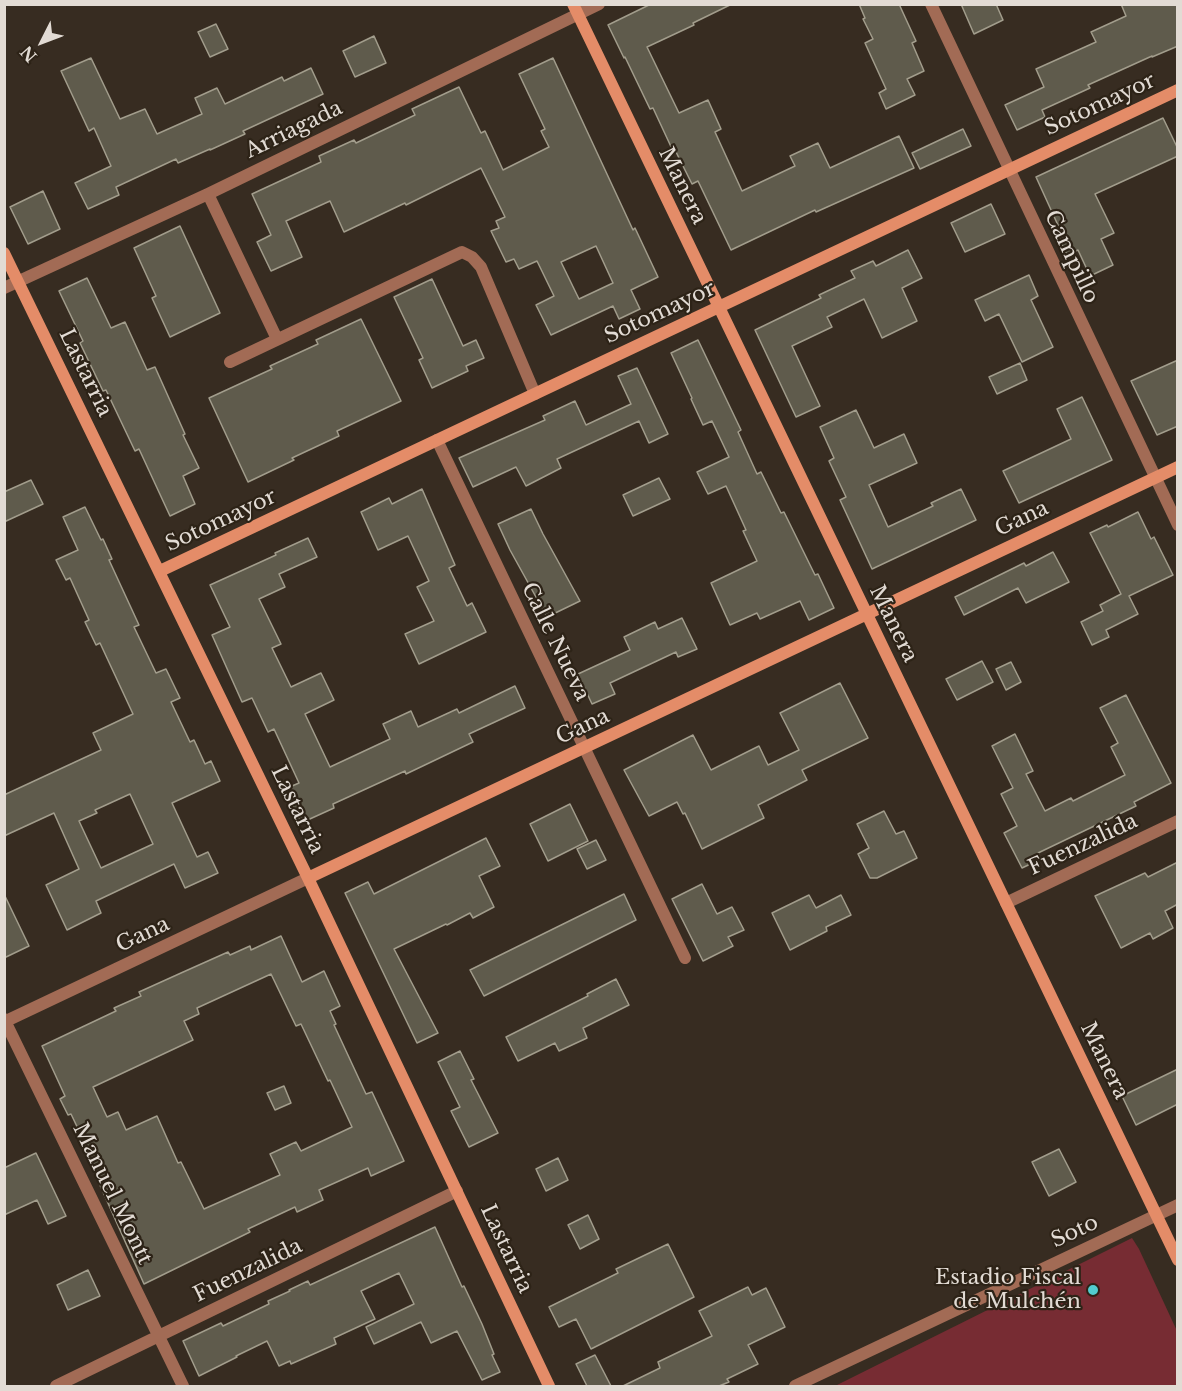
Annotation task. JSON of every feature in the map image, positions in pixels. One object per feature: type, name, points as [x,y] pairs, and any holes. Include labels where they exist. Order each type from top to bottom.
[{"type":"main road","name":"Manera","points":[[576,9],[1178,1260]]},
{"type":"main road","name":"Sotomayor","points":[[160,571],[1178,90]]},
{"type":"main road","name":"Lastarria","points":[[4,253],[308,878],[549,1386]]},
{"type":"main road","name":"Gana","points":[[308,878],[1178,467]]},
{"type":"street","name":"Arriagada","points":[[4,288],[208,194],[576,9],[599,4]]},
{"type":"street","name":"Campillo","points":[[931,4],[1178,525]]},
{"type":"street","points":[[208,194],[277,339]]},
{"type":"street","points":[[230,362],[462,252],[472,257],[481,267],[535,394]]},
{"type":"street","name":"Calle Nueva","points":[[437,440],[685,958]]},
{"type":"street","name":"Fuenzalida","points":[[1006,903],[1178,821]]},
{"type":"street","name":"Gana","points":[[5,1021],[308,878]]},
{"type":"street","name":"Manuel Montt","points":[[5,1021],[183,1386]]},
{"type":"street","name":"Fuenzalida","points":[[56,1386],[457,1191]]},
{"type":"street","name":"Soto","points":[[795,1386],[1178,1205]]},
{"type":"shaded area","name":"Estadio Fiscal de Mulchén","points":[[1132,1238],[1177,1331],[1177,1386],[835,1386]]},
{"type":"building","points":[[651,4],[732,4],[647,47],[679,113],[708,100],[721,129],[715,132],[742,191],[795,166],[790,156],[818,143],[830,168],[899,136],[914,168],[816,212],[815,210],[731,250],[698,181],[692,184],[675,150],[673,151],[653,108],[650,109],[608,25]]},
{"type":"building","points":[[859,4],[899,4],[916,41],[912,43],[924,71],[907,79],[915,95],[886,109],[879,93],[886,89],[865,43],[873,39],[863,19],[865,18]]},
{"type":"building","points":[[961,4],[996,4],[1003,20],[974,34]]},
{"type":"building","points":[[1121,4],[1178,4],[1178,46],[1088,85],[1090,88],[1042,110],[1045,117],[1017,130],[1005,105],[1044,87],[1036,69],[1096,42],[1091,32],[1126,16]]},
{"type":"building","points":[[216,24],[228,49],[210,57],[198,32]]},
{"type":"building","points":[[374,36],[386,63],[355,77],[343,51]]},
{"type":"building","points":[[91,58],[120,119],[145,109],[157,134],[202,114],[195,98],[217,88],[225,104],[282,77],[284,81],[311,68],[323,94],[243,131],[245,134],[210,150],[178,163],[176,159],[116,187],[119,195],[88,209],[75,183],[111,166],[94,128],[89,131],[61,71]]},
{"type":"building","points":[[553,58],[633,230],[635,228],[658,277],[631,290],[640,309],[619,319],[613,306],[551,335],[536,305],[554,296],[537,261],[519,269],[514,259],[506,262],[491,231],[499,228],[496,221],[505,217],[481,168],[344,232],[330,201],[286,221],[302,257],[271,271],[257,242],[271,235],[252,194],[321,162],[319,156],[354,140],[356,143],[415,115],[412,109],[459,87],[481,133],[485,131],[503,170],[549,147],[541,131],[545,129],[519,74]],"holes":[[[596,246],[613,283],[579,299],[561,262]]]},
{"type":"building","points":[[1163,118],[1178,149],[1178,156],[1095,194],[1114,233],[1101,239],[1113,265],[1090,276],[1078,250],[1067,255],[1058,236],[1062,234],[1036,177]]},
{"type":"building","points":[[963,129],[971,146],[920,169],[912,153]]},
{"type":"building","points":[[43,191],[60,229],[28,244],[10,207]]},
{"type":"building","points":[[991,204],[1005,234],[965,252],[951,223]]},
{"type":"building","points":[[180,226],[220,313],[170,337],[152,298],[156,296],[134,248]]},
{"type":"building","points":[[908,250],[922,278],[902,288],[917,321],[882,338],[864,299],[827,317],[832,327],[792,346],[820,406],[796,417],[755,330],[821,298],[819,295],[855,278],[851,271],[873,261],[876,266]]},
{"type":"building","points":[[1029,275],[1038,296],[1031,300],[1053,347],[1022,362],[999,314],[985,321],[975,300]]},
{"type":"building","points":[[87,278],[111,328],[125,322],[147,370],[155,367],[199,468],[183,476],[195,504],[170,516],[139,449],[135,451],[106,390],[103,391],[80,343],[83,341],[59,291]]},
{"type":"building","points":[[432,279],[463,346],[476,340],[484,358],[466,366],[468,371],[432,388],[419,360],[423,358],[394,297]]},
{"type":"building","points":[[361,319],[401,401],[337,431],[339,436],[248,482],[209,398],[272,369],[270,366],[318,344],[316,340]]},
{"type":"building","points":[[698,340],[741,430],[738,432],[757,474],[761,472],[781,513],[784,512],[834,608],[809,620],[800,601],[760,619],[757,613],[730,625],[711,583],[757,561],[726,486],[708,494],[697,472],[729,457],[712,421],[703,425],[671,353]]},
{"type":"building","points":[[1178,360],[1178,426],[1157,435],[1131,381]]},
{"type":"building","points":[[1020,363],[1027,380],[997,394],[989,377]]},
{"type":"building","points":[[637,368],[668,434],[649,443],[639,421],[557,459],[561,468],[526,486],[516,467],[473,487],[459,458],[545,420],[543,416],[575,401],[586,425],[631,404],[618,376]]},
{"type":"building","points":[[1082,397],[1112,460],[1019,503],[1003,471],[1071,439],[1057,409]]},
{"type":"building","points":[[856,410],[874,448],[904,434],[917,463],[869,485],[888,527],[933,506],[931,503],[961,489],[976,520],[872,569],[840,500],[846,497],[829,461],[834,458],[820,427]]},
{"type":"building","points":[[659,478],[670,499],[633,516],[623,495]]},
{"type":"building","points":[[31,480],[43,504],[4,522],[4,492]]},
{"type":"building","points":[[422,489],[455,565],[449,568],[467,606],[472,603],[486,632],[419,664],[405,634],[434,621],[417,587],[429,581],[408,536],[378,550],[361,512],[389,498],[392,504]]},
{"type":"building","points":[[85,507],[112,559],[109,560],[139,625],[134,627],[156,673],[166,669],[180,698],[171,702],[190,742],[194,740],[205,764],[211,761],[220,781],[172,803],[197,857],[208,852],[218,873],[185,888],[174,864],[96,901],[101,913],[67,930],[46,885],[79,869],[54,813],[4,836],[4,795],[101,750],[93,733],[133,714],[100,643],[96,645],[85,622],[89,620],[70,578],[66,580],[56,560],[78,550],[63,517]],"holes":[[[130,794],[153,844],[101,868],[79,821],[97,813],[95,810]]]},
{"type":"building","points":[[531,509],[580,601],[547,617],[498,524]]},
{"type":"building","points":[[1138,512],[1151,539],[1154,537],[1173,575],[1129,596],[1138,614],[1106,630],[1109,637],[1092,645],[1081,622],[1103,611],[1100,605],[1121,594],[1090,533]]},
{"type":"building","points":[[308,538],[317,557],[279,574],[285,587],[259,599],[281,644],[272,648],[291,687],[321,673],[334,700],[305,714],[330,767],[390,739],[383,724],[411,711],[418,727],[457,709],[459,713],[515,686],[525,708],[469,734],[473,742],[406,774],[405,771],[333,804],[334,808],[301,823],[285,789],[299,783],[274,729],[268,732],[252,698],[242,702],[212,635],[230,627],[210,585]]},
{"type":"building","points":[[1053,552],[1069,582],[1026,603],[1018,588],[964,615],[955,597],[1024,563],[1026,566]]},
{"type":"building","points":[[682,618],[697,649],[678,657],[676,652],[610,683],[615,694],[592,704],[578,674],[630,650],[624,637],[655,622],[658,629]]},
{"type":"building","points":[[982,661],[993,682],[957,700],[946,679]]},
{"type":"building","points":[[1011,662],[1021,682],[1006,690],[996,669]]},
{"type":"building","points":[[840,683],[868,738],[802,770],[807,780],[758,805],[764,818],[702,849],[685,813],[683,814],[677,802],[649,816],[624,770],[693,735],[711,770],[759,746],[768,765],[799,750],[780,713]]},
{"type":"building","points":[[1126,695],[1171,783],[1134,802],[1136,806],[1038,853],[1041,859],[1022,868],[1004,833],[1017,826],[1001,794],[1013,788],[992,746],[1015,734],[1033,771],[1026,774],[1045,811],[1071,798],[1073,801],[1125,775],[1111,747],[1118,743],[1100,708]]},
{"type":"building","points":[[570,804],[588,841],[548,861],[530,824]]},
{"type":"building","points":[[884,811],[896,834],[904,831],[917,858],[877,878],[870,878],[858,854],[869,848],[857,824]]},
{"type":"building","points":[[486,838],[500,866],[479,876],[494,907],[473,918],[470,913],[394,949],[438,1033],[417,1043],[345,893],[368,882],[374,894]]},
{"type":"building","points":[[596,840],[606,860],[587,869],[577,849]]},
{"type":"building","points":[[1178,862],[1178,904],[1165,911],[1173,928],[1153,939],[1150,933],[1121,948],[1095,896],[1145,873],[1148,877]]},
{"type":"building","points":[[702,884],[717,914],[732,907],[744,930],[728,937],[733,946],[703,961],[672,899]]},
{"type":"building","points":[[4,894],[29,946],[4,958]]},
{"type":"building","points":[[624,894],[636,920],[484,996],[470,970]]},
{"type":"building","points":[[809,895],[816,908],[841,895],[851,915],[826,927],[827,931],[790,950],[772,913]]},
{"type":"building","points":[[281,936],[302,982],[324,971],[340,1006],[330,1011],[336,1024],[334,1025],[366,1094],[372,1092],[404,1161],[371,1176],[368,1168],[319,1190],[323,1200],[297,1212],[295,1207],[248,1229],[250,1232],[144,1284],[87,1156],[90,1154],[71,1114],[68,1115],[60,1099],[65,1096],[42,1046],[116,1011],[114,1008],[141,996],[139,992],[228,952],[230,955],[250,946],[251,950]],"holes":[[[271,974],[296,1026],[301,1024],[352,1127],[301,1151],[296,1142],[270,1154],[280,1175],[204,1209],[181,1162],[178,1163],[157,1116],[126,1130],[118,1112],[107,1117],[93,1087],[193,1040],[184,1021],[199,1014],[197,1008]]]},
{"type":"building","points":[[616,979],[629,1005],[583,1028],[587,1038],[559,1051],[555,1043],[518,1061],[506,1037],[588,996],[587,994]]},
{"type":"building","points":[[460,1051],[474,1079],[471,1080],[498,1133],[469,1147],[451,1111],[460,1107],[438,1062]]},
{"type":"building","points":[[1178,1069],[1178,1104],[1136,1125],[1122,1096]]},
{"type":"building","points":[[284,1086],[291,1103],[275,1110],[267,1093]]},
{"type":"building","points":[[1059,1149],[1076,1182],[1049,1196],[1032,1162]]},
{"type":"building","points":[[36,1153],[66,1216],[48,1224],[37,1200],[4,1215],[4,1168]]},
{"type":"building","points":[[558,1158],[568,1180],[546,1191],[536,1169]]},
{"type":"building","points":[[588,1215],[599,1239],[580,1249],[568,1225]]},
{"type":"building","points":[[435,1227],[462,1287],[464,1286],[482,1324],[500,1372],[482,1380],[457,1331],[431,1343],[421,1322],[374,1344],[366,1327],[414,1304],[399,1273],[361,1291],[375,1319],[334,1338],[336,1344],[291,1364],[290,1361],[279,1366],[267,1341],[199,1376],[183,1341],[221,1323],[223,1326],[269,1304],[268,1301],[308,1281],[310,1285]]},
{"type":"building","points":[[668,1244],[694,1297],[591,1349],[576,1319],[559,1327],[549,1307],[618,1273],[616,1269]]},
{"type":"building","points":[[88,1270],[100,1296],[68,1310],[57,1285]]},
{"type":"building","points":[[748,1287],[752,1295],[766,1288],[785,1327],[748,1345],[758,1364],[727,1379],[729,1382],[719,1386],[623,1386],[660,1368],[658,1362],[712,1336],[699,1311]]},
{"type":"building","points":[[595,1355],[611,1386],[587,1386],[576,1364]]},
{"type":"place","name":"Estadio Fiscal de Mulchén","points":[[1093,1290]]}]
